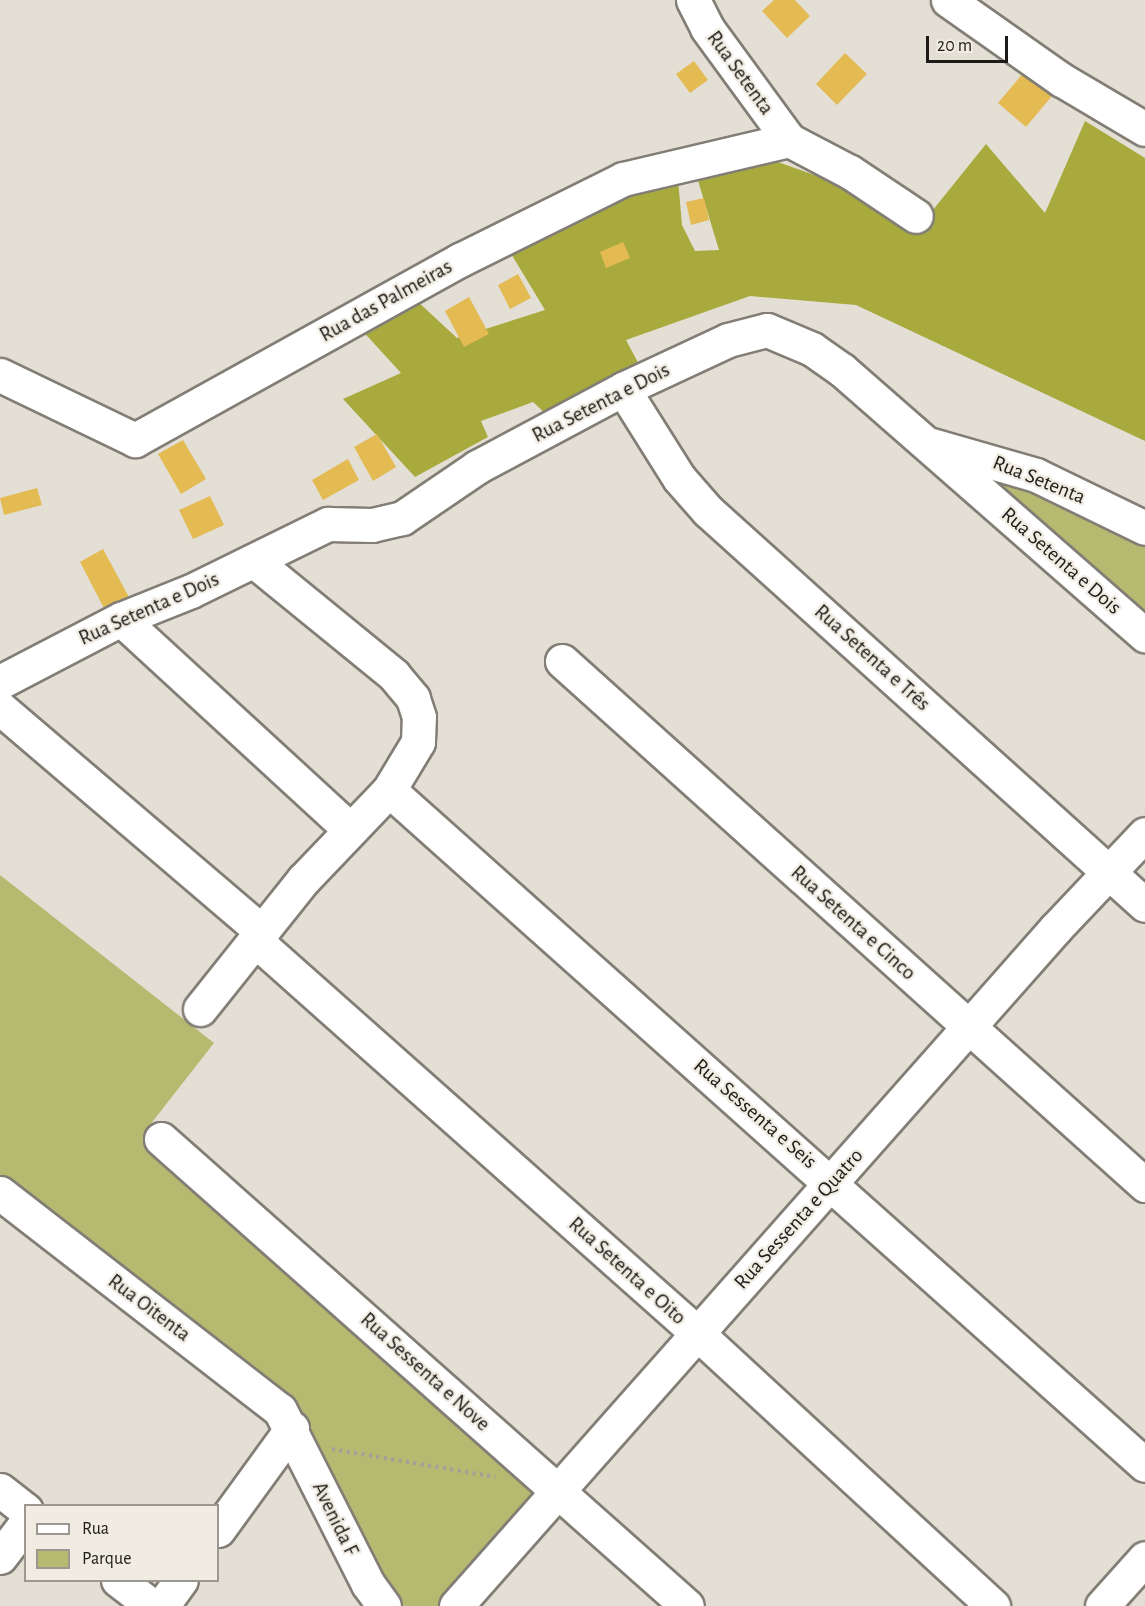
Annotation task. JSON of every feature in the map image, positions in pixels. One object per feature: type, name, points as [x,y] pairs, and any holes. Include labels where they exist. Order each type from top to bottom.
[{"type":"street","points":[[948,0],[1062,80],[1145,129]]},
{"type":"street","name":"Rua Setenta","points":[[693,2],[789,140]]},
{"type":"street","points":[[789,140],[850,172],[916,216]]},
{"type":"street","name":"Rua das Palmeiras","points":[[0,375],[135,440],[460,260],[623,179],[789,140]]},
{"type":"street","name":"Rua Setenta e Dois","points":[[0,682],[121,619],[254,561],[328,524],[372,525],[402,518],[477,467],[622,389],[728,340],[767,330],[812,349],[842,370],[1145,635]]},
{"type":"street","name":"Rua Setenta e Três","points":[[622,389],[679,478],[708,511],[1145,905]]},
{"type":"street","name":"Rua Setenta","points":[[929,444],[1036,475],[1145,528]]},
{"type":"street","points":[[200,1009],[349,829],[388,790],[418,742],[419,717],[413,698],[394,675],[254,561]]},
{"type":"street","points":[[121,619],[349,829]]},
{"type":"street","name":"Rua Setenta e Cinco","points":[[562,660],[1145,1185]]},
{"type":"street","name":"Rua Setenta e Oito","points":[[0,708],[259,937],[697,1333],[993,1606]]},
{"type":"street","name":"Rua Sessenta e Seis","points":[[388,790],[833,1183],[1145,1465]]},
{"type":"street","name":"Rua Sessenta e Quatro","points":[[456,1606],[559,1494],[697,1333],[833,1183],[968,1027],[1145,834]]},
{"type":"street","name":"Rua Sessenta e Nove","points":[[161,1139],[687,1606]]},
{"type":"street","name":"Rua Oitenta","points":[[0,1193],[245,1380],[280,1410],[295,1436]]},
{"type":"street","points":[[219,1529],[295,1436]]},
{"type":"street","name":"Avenida F","points":[[295,1436],[343,1538],[384,1606]]},
{"type":"street","points":[[0,1491],[24,1509]]},
{"type":"street","points":[[0,1557],[24,1527]]},
{"type":"street","points":[[1102,1606],[1145,1558]]},
{"type":"street","points":[[119,1582],[152,1606]]},
{"type":"street","points":[[162,1606],[179,1582]]},
{"type":"path","points":[[295,1436],[506,1479]]},
{"type":"green space","points":[[1003,466],[1145,539],[1145,645],[969,497]]},
{"type":"green space","points":[[0,875],[214,1043],[146,1130],[554,1493],[451,1606],[377,1606],[287,1416],[0,1194]]},
{"type":"shaded area","points":[[1085,121],[1145,158],[1145,441],[856,305],[750,296],[626,340],[642,370],[547,415],[533,402],[481,421],[488,437],[415,477],[343,399],[401,373],[359,327],[416,300],[457,338],[545,310],[510,252],[631,190],[678,179],[682,225],[695,251],[719,250],[696,174],[764,157],[831,181],[916,231],[986,144],[1045,213]]},
{"type":"building","points":[[774,0],[795,0],[810,16],[787,38],[762,11]]},
{"type":"building","points":[[845,53],[867,74],[837,105],[816,84]]},
{"type":"building","points":[[694,61],[708,80],[690,93],[676,74]]},
{"type":"building","points":[[1024,72],[1052,96],[1026,127],[998,103]]},
{"type":"building","points":[[704,198],[709,220],[691,225],[686,202]]},
{"type":"building","points":[[623,242],[630,258],[606,268],[600,252]]},
{"type":"building","points":[[518,274],[531,298],[510,309],[498,285]]},
{"type":"building","points":[[469,297],[489,334],[464,347],[445,311]]},
{"type":"building","points":[[377,434],[396,467],[373,481],[354,447]]},
{"type":"building","points":[[183,440],[206,479],[181,494],[158,454]]},
{"type":"building","points":[[348,459],[359,480],[323,500],[312,480]]},
{"type":"building","points":[[37,488],[42,505],[4,515],[0,498]]},
{"type":"building","points":[[210,496],[224,525],[193,539],[179,510]]},
{"type":"building","points":[[103,549],[130,599],[106,612],[80,562]]}]
